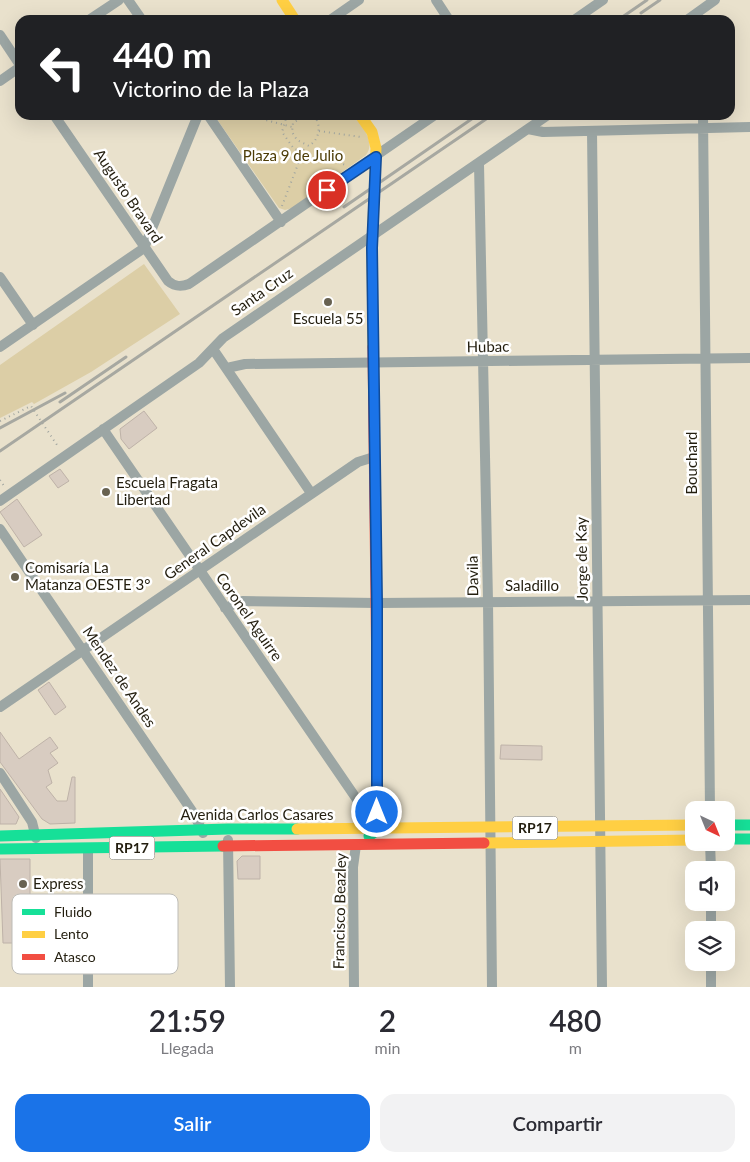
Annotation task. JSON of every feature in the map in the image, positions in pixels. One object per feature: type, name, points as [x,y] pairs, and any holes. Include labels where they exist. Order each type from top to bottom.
[{"type":"main road","points":[[282,0],[292,15]]},
{"type":"main road","points":[[363,120],[375,140],[376,157],[373,235],[377,603],[377,830]]},
{"type":"main road","name":"Avenida Carlos Casares","points":[[0,836],[228,829],[377,830],[685,825]]},
{"type":"main road","points":[[735,825],[750,825]]},
{"type":"main road","name":"Francisco Beazley","points":[[356,845],[377,830]]},
{"type":"main road","points":[[735,839],[750,839]]},
{"type":"main road","name":"Avenida Carlos Casares","points":[[0,849],[685,840]]},
{"type":"street","points":[[96,15],[119,0]]},
{"type":"street","points":[[128,0],[138,15]]},
{"type":"street","points":[[337,15],[359,0]]},
{"type":"street","points":[[436,0],[446,15]]},
{"type":"street","points":[[579,15],[589,4],[604,0]]},
{"type":"street","points":[[699,15],[715,0]]},
{"type":"street","points":[[0,35],[15,58]]},
{"type":"street","points":[[0,81],[15,70]]},
{"type":"street","name":"Augusto Bravard","points":[[57,120],[144,248],[172,285],[182,287],[189,284],[279,220]]},
{"type":"street","points":[[0,347],[144,248],[196,120]]},
{"type":"street","points":[[211,120],[279,220],[376,157],[428,120]]},
{"type":"street","name":"Santa Cruz","points":[[0,500],[199,363],[223,338],[541,120]]},
{"type":"street","name":"Bouchard","points":[[703,120],[710,801]]},
{"type":"street","points":[[528,129],[543,132],[750,127]]},
{"type":"street","name":"Jorge de Kay","points":[[592,131],[602,987]]},
{"type":"street","name":"Davila","points":[[478,164],[484,362],[492,987]]},
{"type":"street","points":[[0,277],[33,325]]},
{"type":"street","points":[[214,349],[311,493]]},
{"type":"street","name":"Hubac","points":[[227,368],[245,364],[750,358]]},
{"type":"street","name":"Coronel Aguirre","points":[[103,429],[358,801],[367,810],[377,812]]},
{"type":"street","name":"General Capdevila","points":[[0,707],[311,493],[358,462],[374,456]]},
{"type":"street","name":"Mendez de Andes","points":[[0,529],[204,830]]},
{"type":"street","name":"Saladillo","points":[[225,608],[242,601],[377,603],[750,600]]},
{"type":"street","points":[[0,773],[32,822],[36,835],[36,849]]},
{"type":"street","points":[[228,829],[230,987]]},
{"type":"street","points":[[203,846],[204,830]]},
{"type":"street","name":"Francisco Beazley","points":[[354,987],[353,867],[356,845]]},
{"type":"street","points":[[88,849],[88,894]]},
{"type":"street","points":[[711,971],[711,987]]},
{"type":"street","points":[[88,974],[88,987]]},
{"type":"path","points":[[263,120],[292,127]]},
{"type":"path","points":[[286,120],[282,132],[294,149],[358,169]]},
{"type":"path","points":[[297,120],[292,127],[293,136],[305,146]]},
{"type":"path","points":[[305,146],[313,143],[319,132],[317,120]]},
{"type":"path","points":[[319,132],[375,140]]},
{"type":"path","points":[[279,220],[305,146]]},
{"type":"path","points":[[0,420],[31,406],[64,455]]},
{"type":"green space","name":"Plaza 9 de Julio","points":[[217,120],[358,120],[369,140],[369,150],[366,155],[292,208],[285,210],[279,208]]},
{"type":"green space","points":[[144,264],[180,314],[91,372],[34,404],[32,402],[0,418],[0,365]]},
{"type":"building","points":[[144,411],[157,428],[129,449],[121,439],[120,429]]},
{"type":"building","points":[[60,469],[69,481],[58,488],[49,476]]},
{"type":"building","points":[[17,499],[42,535],[24,547],[0,512]]},
{"type":"building","points":[[49,682],[66,707],[55,715],[38,690]]},
{"type":"building","points":[[0,732],[19,759],[50,737],[58,748],[50,753],[58,763],[48,770],[52,783],[46,787],[57,801],[67,801],[72,777],[75,777],[75,823],[50,824],[42,819],[0,762]]},
{"type":"building","points":[[501,745],[542,746],[542,760],[500,759]]},
{"type":"building","points":[[0,789],[19,817],[16,824],[0,824]]},
{"type":"building","points":[[242,856],[260,856],[260,879],[238,879],[237,861]]},
{"type":"building","points":[[0,859],[30,859],[30,894],[12,894],[12,943],[3,943]]},
{"type":"railway","points":[[625,15],[647,0]]},
{"type":"railway","points":[[641,13],[660,0]]},
{"type":"railway","points":[[344,207],[470,120]]},
{"type":"railway","points":[[0,451],[485,120]]},
{"type":"railway","points":[[60,402],[126,357]]},
{"type":"railway","points":[[0,428],[65,393]]},
{"type":"traffic: fast","points":[[369,836],[377,830],[377,684]]},
{"type":"traffic: fast","points":[[735,825],[750,825]]},
{"type":"traffic: fast","points":[[0,836],[228,829],[297,829]]},
{"type":"traffic: fast","points":[[735,839],[750,839]]},
{"type":"traffic: fast","points":[[0,849],[223,846]]},
{"type":"traffic: slow","points":[[282,0],[292,15]]},
{"type":"traffic: slow","points":[[364,120],[372,132],[376,148],[372,248],[373,347]]},
{"type":"traffic: slow","points":[[297,829],[685,825]]},
{"type":"traffic: slow","points":[[484,843],[685,840]]},
{"type":"traffic: jam","points":[[373,347],[377,684]]},
{"type":"traffic: jam","points":[[223,846],[484,843]]},
{"type":"place","name":"Escuela 55","points":[[328,302]]},
{"type":"place","name":"Escuela Fragata Libertad","points":[[106,492]]},
{"type":"place","name":"Comisaría La Matanza OESTE 3°","points":[[15,577]]},
{"type":"place","name":"Express","points":[[23,884]]},
{"type":"route","points":[[327,190],[376,157],[372,248],[375,375],[377,812]]}]
